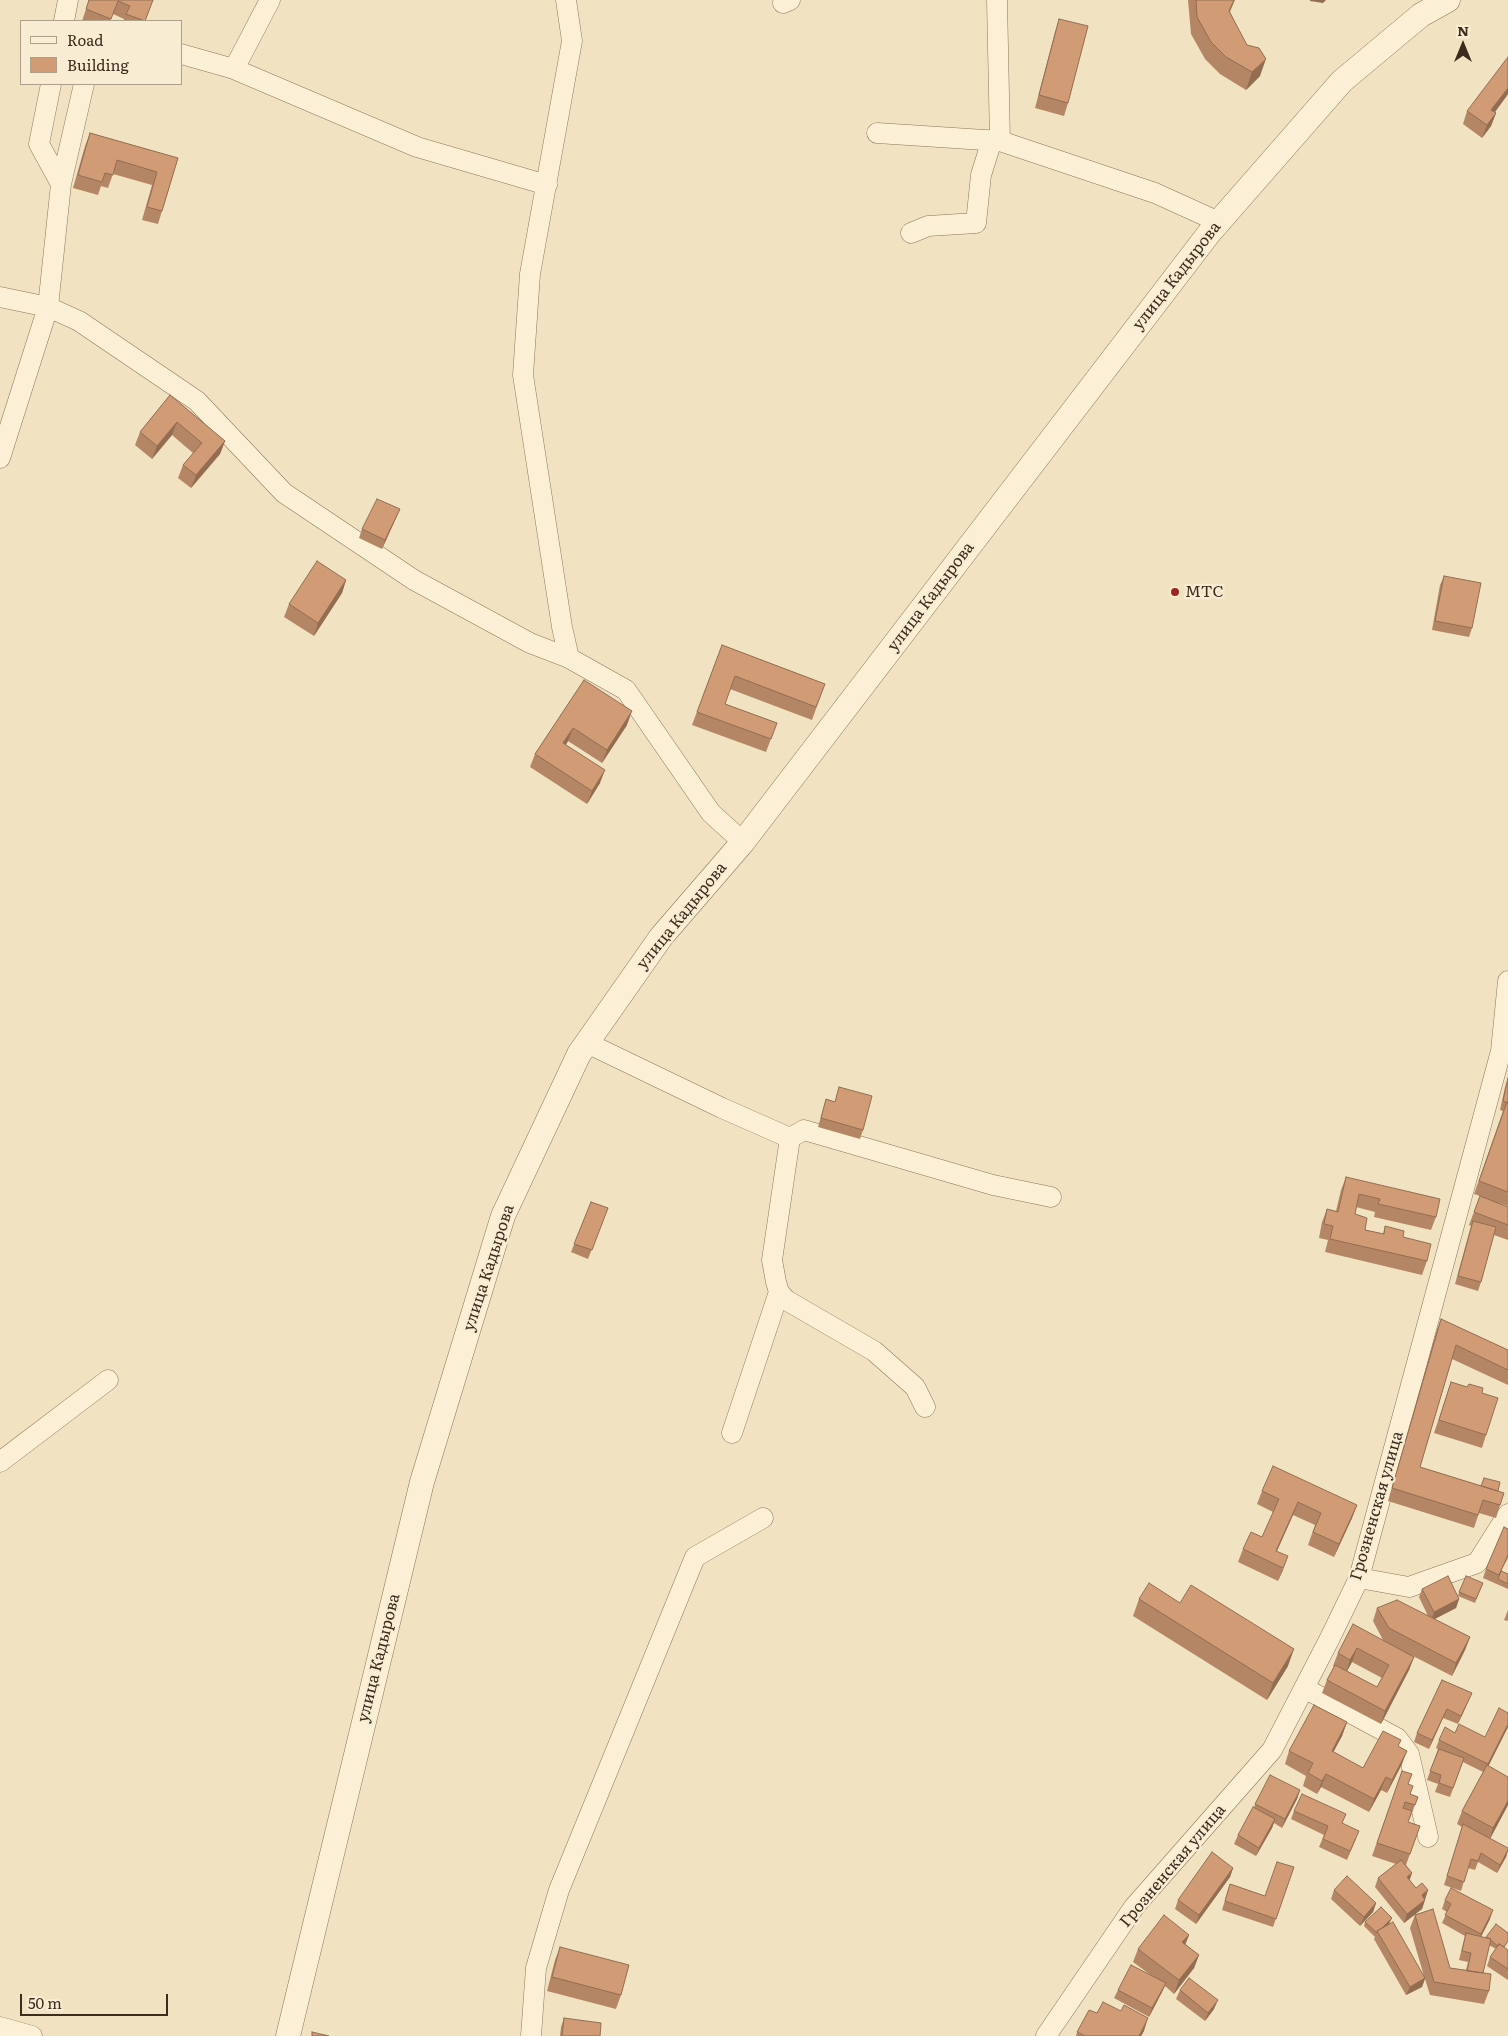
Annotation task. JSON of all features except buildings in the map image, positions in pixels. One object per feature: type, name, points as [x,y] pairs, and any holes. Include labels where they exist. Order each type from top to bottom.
[{"type":"street","points":[[64,20],[68,0]]},
{"type":"street","points":[[234,69],[270,0]]},
{"type":"street","points":[[566,0],[572,41],[530,274],[523,375],[562,627],[569,658]]},
{"type":"street","points":[[911,233],[928,226],[976,223],[981,175],[996,141],[998,0]]},
{"type":"street","name":"улица Кадырова","points":[[288,2036],[422,1482],[503,1216],[579,1054],[661,937],[743,842],[1219,222],[1342,80],[1421,15],[1448,0]]},
{"type":"street","points":[[182,54],[234,69],[416,147],[547,185]]},
{"type":"street","points":[[51,85],[38,144],[61,184]]},
{"type":"street","points":[[0,458],[48,307],[61,184],[84,85]]},
{"type":"street","points":[[877,133],[996,141],[1155,193],[1219,222]]},
{"type":"street","points":[[0,297],[48,307],[79,320],[197,401],[284,493],[414,580],[530,643],[569,658],[626,690],[711,813],[743,842]]},
{"type":"street","name":"Грозненская улица","points":[[1046,2036],[1134,1907],[1272,1750],[1359,1578],[1500,1051],[1508,981]]},
{"type":"street","points":[[586,1043],[722,1108],[790,1138]]},
{"type":"street","points":[[790,1138],[804,1130],[993,1185],[1051,1197]]},
{"type":"street","points":[[790,1138],[772,1260],[780,1292],[786,1300],[874,1351],[915,1387],[925,1408]]},
{"type":"street","points":[[732,1433],[780,1292]]},
{"type":"street","points":[[0,1462],[108,1380]]},
{"type":"street","points":[[1359,1578],[1409,1587],[1477,1563],[1508,1514]]},
{"type":"street","points":[[531,2036],[536,1968],[559,1890],[695,1557],[763,1518]]},
{"type":"street","points":[[1304,1688],[1397,1738],[1409,1754],[1428,1837]]},
{"type":"street","points":[[0,2027],[32,2036]]},
{"type":"place","name":"МТС","points":[[1175,592]]}]
